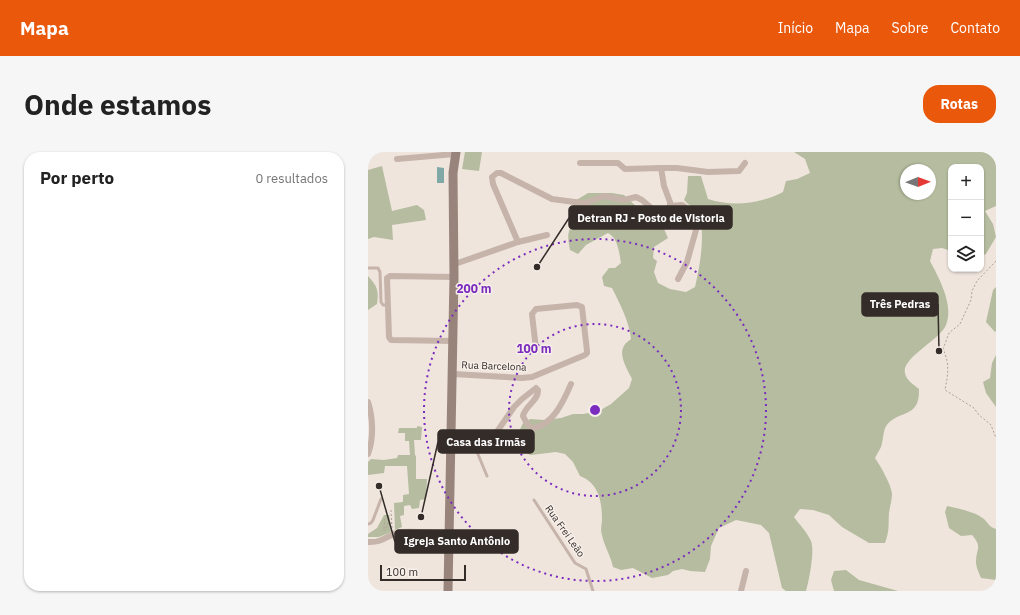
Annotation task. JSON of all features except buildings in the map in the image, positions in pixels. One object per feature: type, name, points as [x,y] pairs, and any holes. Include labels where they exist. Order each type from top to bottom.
[{"type":"main road","points":[[448,591],[453,374],[453,173],[456,153]]},
{"type":"street","points":[[397,160],[456,153]]},
{"type":"street","points":[[580,163],[618,163],[625,169],[677,168],[708,172],[739,171],[745,163]]},
{"type":"street","points":[[661,168],[664,186],[670,206]]},
{"type":"street","points":[[518,242],[493,184],[492,177],[497,173],[501,173],[552,199],[582,203],[604,196],[624,200],[636,197],[656,212],[661,212],[670,206],[682,205],[690,211],[696,230],[687,262],[678,279]]},
{"type":"street","points":[[454,264],[518,242],[547,235]]},
{"type":"street","points":[[453,341],[391,340],[389,337],[387,278],[390,276],[454,277]]},
{"type":"street","name":"Rua Barcelona","points":[[453,374],[522,378],[532,377],[585,355],[588,351],[582,307],[577,305],[536,309],[533,311],[532,314],[536,348]]},
{"type":"street","points":[[451,446],[475,447],[492,439],[514,407],[536,388],[539,392],[527,408],[524,416],[527,424],[532,428],[542,426],[558,409],[571,384]]},
{"type":"street","points":[[368,402],[372,430],[371,444],[368,454]]},
{"type":"street","points":[[368,542],[381,541],[402,532],[450,533]]},
{"type":"street","points":[[741,591],[746,571]]},
{"type":"lane","points":[[368,268],[378,268],[380,272],[381,302],[383,305],[388,305]]},
{"type":"lane","points":[[475,447],[487,476]]},
{"type":"lane","points":[[368,524],[373,520],[381,499]]},
{"type":"lane","name":"Rua Frei Leão","points":[[534,500],[575,563],[586,569],[593,591]]},
{"type":"path","points":[[996,261],[977,281],[972,290],[971,300],[960,324],[949,333],[942,349],[948,362],[945,390],[974,408],[978,414],[991,425],[996,438]]},
{"type":"path","points":[[391,510],[393,535]]},
{"type":"path","points":[[384,519],[384,531],[388,523],[392,523]]},
{"type":"green space","points":[[465,152],[482,152],[479,171],[462,169]]},
{"type":"green space","points":[[794,152],[996,152],[996,206],[985,211],[993,224],[996,237],[986,254],[984,255],[984,164],[948,164],[948,250],[942,248],[933,249],[930,261],[941,283],[947,300],[948,317],[946,325],[942,331],[915,355],[905,367],[907,378],[919,389],[916,406],[912,410],[895,418],[885,428],[881,447],[875,458],[883,470],[892,494],[887,538],[885,543],[869,543],[842,527],[829,515],[813,510],[800,509],[794,517],[807,534],[812,545],[811,566],[806,591],[786,591],[782,588],[769,533],[761,525],[736,520],[719,528],[711,546],[710,559],[705,572],[682,569],[673,571],[668,575],[652,578],[633,568],[621,570],[613,567],[601,533],[601,507],[595,488],[586,479],[580,476],[573,462],[565,454],[556,452],[531,455],[521,451],[517,436],[523,423],[530,419],[545,420],[561,418],[573,414],[599,411],[611,404],[629,388],[632,379],[624,363],[622,354],[622,350],[626,343],[631,339],[628,326],[624,313],[612,288],[604,286],[602,277],[609,268],[615,268],[621,263],[618,246],[614,238],[608,233],[586,245],[578,254],[570,250],[568,240],[569,233],[571,226],[577,218],[573,208],[573,202],[588,193],[612,193],[624,195],[656,225],[664,229],[668,238],[654,247],[653,258],[657,261],[654,272],[658,283],[670,289],[686,292],[695,287],[699,268],[702,239],[699,210],[684,200],[687,193],[688,176],[701,176],[708,199],[727,203],[746,203],[755,202],[783,192],[786,181],[797,179],[810,173],[805,159]]},
{"type":"green space","points":[[382,166],[392,211],[417,205],[424,210],[426,220],[392,225],[393,240],[374,237],[368,239],[368,170]]},
{"type":"green space","points":[[368,276],[375,286],[378,295],[377,304],[368,310]]},
{"type":"green space","points":[[996,287],[995,332],[986,322],[993,290]]},
{"type":"green space","points":[[996,355],[996,407],[986,393],[983,382],[990,378],[992,363]]},
{"type":"green space","points":[[417,426],[422,427],[421,440],[414,440],[416,479],[427,479],[426,499],[420,500],[419,508],[412,509],[410,505],[404,506],[404,515],[400,516],[402,527],[395,530],[394,503],[403,502],[403,495],[409,494],[407,466],[385,466],[384,473],[368,475],[368,462],[371,459],[384,460],[397,458],[398,455],[410,455],[409,441],[405,441],[405,433],[398,433],[399,428],[417,428]]},
{"type":"green space","points":[[947,506],[976,514],[996,529],[996,580],[981,578],[976,564],[978,548],[977,543],[972,535],[961,536],[949,528],[945,512]]},
{"type":"green space","points":[[389,512],[391,532],[379,537],[368,537],[368,534],[377,528],[384,515],[389,515]]},
{"type":"green space","points":[[846,570],[859,580],[898,591],[834,591],[831,580],[834,571]]},
{"type":"water","points":[[437,167],[444,168],[444,183],[437,183]]},
{"type":"place","name":"Detran RJ - Posto de Vistoria","points":[[537,267]]},
{"type":"place","name":"Três Pedras","points":[[939,351]]},
{"type":"place","name":"Igreja Santo Antônio","points":[[379,486]]},
{"type":"place","name":"Casa das Irmãs","points":[[421,517]]}]
